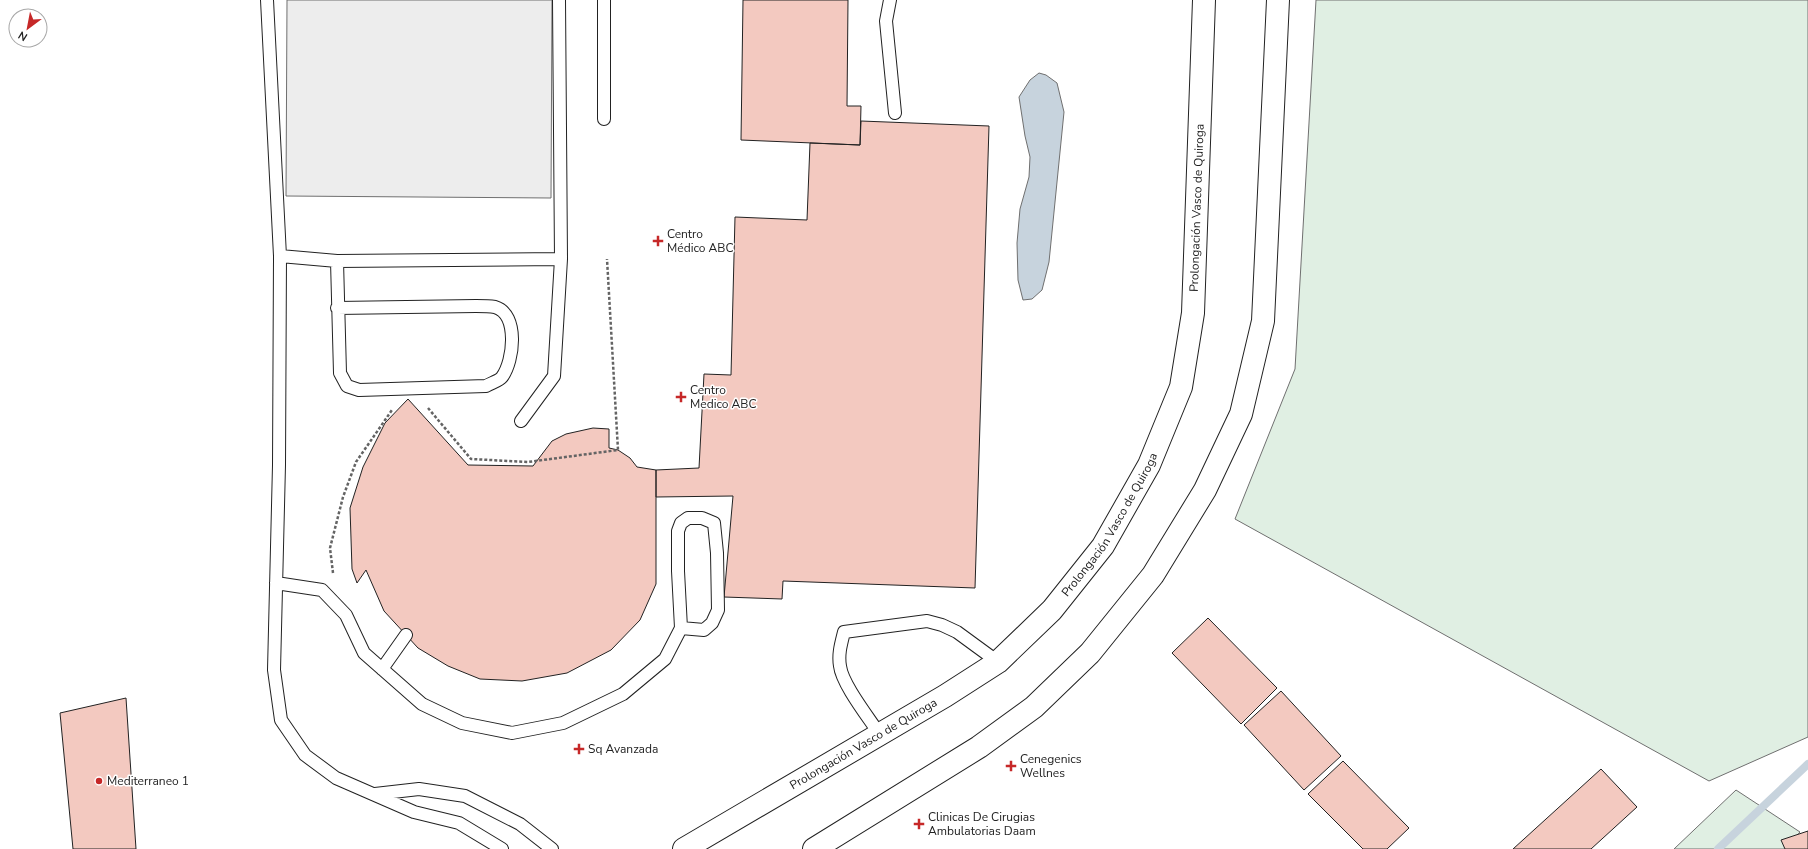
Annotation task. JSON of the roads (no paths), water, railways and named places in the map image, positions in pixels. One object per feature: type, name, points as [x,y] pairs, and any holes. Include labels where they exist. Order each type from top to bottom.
[{"type":"street","name":"Prolongación Vasco de Quiroga","points":[[684,849],[945,696],[998,662],[1052,610],[1103,546],[1149,465],[1181,387],[1193,314],[1204,0]]},
{"type":"street","points":[[814,849],[979,748],[1034,707],[1090,653],[1153,575],[1205,490],[1240,414],[1263,321],[1278,0]]},
{"type":"lane","points":[[267,0],[280,256],[279,458],[274,670],[281,720],[305,755],[336,778],[414,812],[459,823],[502,849]]},
{"type":"lane","points":[[521,421],[554,376],[561,259],[559,0]]},
{"type":"lane","points":[[604,0],[604,119]]},
{"type":"lane","points":[[890,0],[886,21],[894,113]]},
{"type":"lane","points":[[280,256],[337,260],[561,259]]},
{"type":"lane","points":[[337,260],[337,308],[340,373],[347,386],[359,390],[486,386],[501,378],[509,365],[513,338],[507,318],[496,307],[337,308]]},
{"type":"lane","points":[[276,582],[322,590],[346,615],[364,653],[422,704],[462,723],[512,733],[563,723],[624,694],[665,659],[681,628],[678,571],[678,531],[682,523],[688,518],[702,518],[714,523],[717,553],[718,610],[712,623],[704,630],[681,628]]},
{"type":"lane","points":[[880,734],[845,682],[840,667],[840,649],[844,632],[927,621],[942,625],[957,632],[998,662]]},
{"type":"lane","points":[[382,669],[406,635]]},
{"type":"lane","points":[[375,794],[419,789],[465,796],[520,824],[552,849]]},
{"type":"waterway","points":[[1718,849],[1808,764]]},
{"type":"place","name":"Centro Médico ABC","points":[[658,241]]},
{"type":"place","name":"Centro Medico ABC","points":[[681,397]]},
{"type":"place","name":"Sq Avanzada","points":[[579,749]]},
{"type":"place","name":"Cenegenics Wellnes","points":[[1011,766]]},
{"type":"place","name":"Mediterraneo 1","points":[[99,781]]},
{"type":"place","name":"Clinicas De Cirugias Ambulatorias Daam","points":[[919,824]]}]
